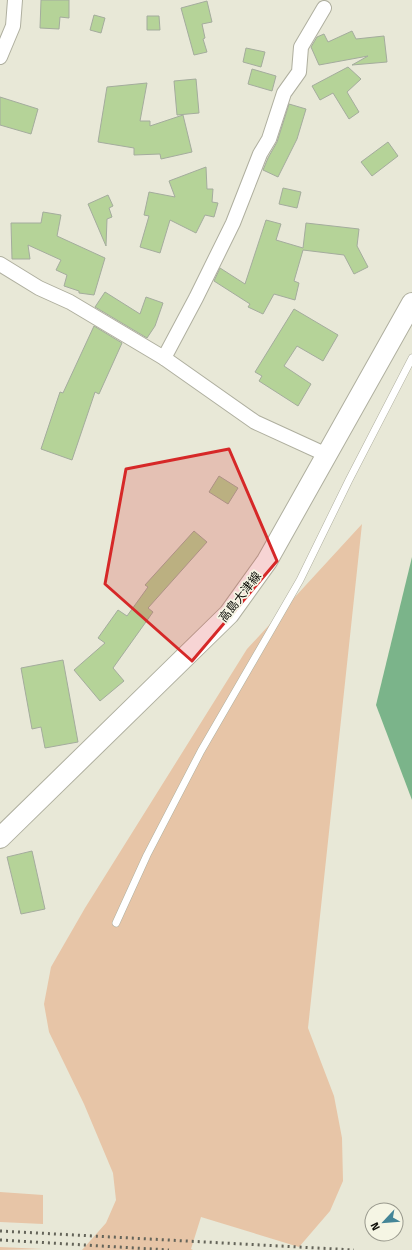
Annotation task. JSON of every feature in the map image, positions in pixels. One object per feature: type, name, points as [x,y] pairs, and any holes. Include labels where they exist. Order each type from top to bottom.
[{"type":"main road","name":"高島大津線","points":[[0,838],[229,614],[267,561],[412,303]]},
{"type":"street","points":[[0,57],[12,26],[15,0]]},
{"type":"street","points":[[164,358],[196,298],[232,223],[260,154],[269,139],[284,93],[299,72],[301,46],[324,8]]},
{"type":"street","points":[[0,264],[39,288],[70,302],[164,358],[255,422],[327,455]]},
{"type":"lane","points":[[116,923],[147,855],[201,751],[300,580],[349,480],[412,358]]},
{"type":"highlighted area","points":[[229,449],[277,561],[192,661],[105,584],[126,469]]},
{"type":"shaded area","points":[[362,524],[308,1028],[334,1096],[342,1138],[343,1181],[330,1211],[299,1247],[201,1217],[191,1249],[193,1250],[82,1250],[106,1223],[116,1200],[113,1173],[84,1104],[49,1032],[44,1004],[51,967],[85,908],[247,649]]},
{"type":"shaded area","points":[[412,557],[412,800],[376,705]]},
{"type":"shaded area","points":[[0,1192],[43,1195],[43,1224],[0,1222]]},
{"type":"shaded area","points":[[0,1247],[43,1249],[0,1250]]},
{"type":"building","points":[[41,0],[69,0],[69,18],[60,17],[59,29],[40,28]]},
{"type":"building","points":[[207,1],[212,22],[202,24],[205,38],[203,39],[207,52],[194,55],[181,8]]},
{"type":"building","points":[[94,15],[105,18],[101,33],[90,30]]},
{"type":"building","points":[[147,16],[159,16],[160,30],[147,30]]},
{"type":"building","points":[[352,31],[356,39],[384,36],[387,62],[352,65],[368,56],[319,65],[311,47],[317,37],[324,34],[328,42]]},
{"type":"building","points":[[246,48],[265,52],[261,67],[243,62]]},
{"type":"building","points":[[348,67],[361,79],[347,92],[359,112],[349,119],[333,93],[320,100],[312,86]]},
{"type":"building","points":[[252,69],[276,76],[272,91],[248,84]]},
{"type":"building","points":[[196,79],[199,113],[177,115],[174,81]]},
{"type":"building","points":[[147,83],[140,121],[150,121],[150,126],[183,115],[192,152],[161,159],[160,154],[134,155],[134,148],[98,142],[107,87]]},
{"type":"building","points":[[0,97],[38,109],[31,134],[0,125]]},
{"type":"building","points":[[289,104],[306,109],[297,139],[278,177],[263,170],[277,142]]},
{"type":"building","points":[[388,142],[398,156],[372,176],[361,162]]},
{"type":"building","points":[[206,167],[207,189],[213,189],[212,202],[218,203],[214,217],[205,215],[196,233],[170,220],[160,253],[140,247],[149,216],[144,215],[149,192],[175,197],[169,181]]},
{"type":"building","points":[[283,188],[301,192],[297,208],[279,204]]},
{"type":"building","points":[[108,195],[113,206],[109,208],[112,217],[107,219],[106,246],[88,204]]},
{"type":"building","points":[[43,212],[61,215],[57,236],[105,258],[94,295],[79,293],[79,291],[64,286],[67,275],[56,270],[61,260],[28,245],[30,259],[12,259],[11,223],[41,223]]},
{"type":"building","points":[[266,220],[281,224],[276,240],[303,248],[306,223],[359,229],[357,246],[368,267],[354,274],[344,255],[303,250],[294,281],[299,283],[295,300],[274,294],[263,314],[248,307],[250,304],[214,281],[220,268],[245,284]]},
{"type":"building","points":[[105,292],[140,314],[146,297],[163,303],[155,326],[147,338],[95,307]]},
{"type":"building","points":[[294,309],[338,335],[323,361],[297,346],[284,366],[311,384],[298,406],[259,381],[262,376],[255,372]]},
{"type":"building","points":[[94,326],[122,343],[99,394],[95,392],[72,460],[41,449],[60,392],[63,393]]},
{"type":"building","points":[[219,476],[238,488],[228,504],[209,492]]},
{"type":"building","points":[[194,531],[207,542],[148,608],[153,612],[113,668],[124,681],[100,701],[74,670],[105,643],[98,638],[118,610],[127,616],[148,587],[145,585]]},
{"type":"building","points":[[63,660],[78,742],[45,748],[41,727],[32,729],[21,668]]},
{"type":"building","points":[[32,851],[45,909],[21,914],[7,857]]},
{"type":"railway","points":[[0,1231],[354,1250]]},
{"type":"railway","points":[[0,1240],[169,1250]]}]
